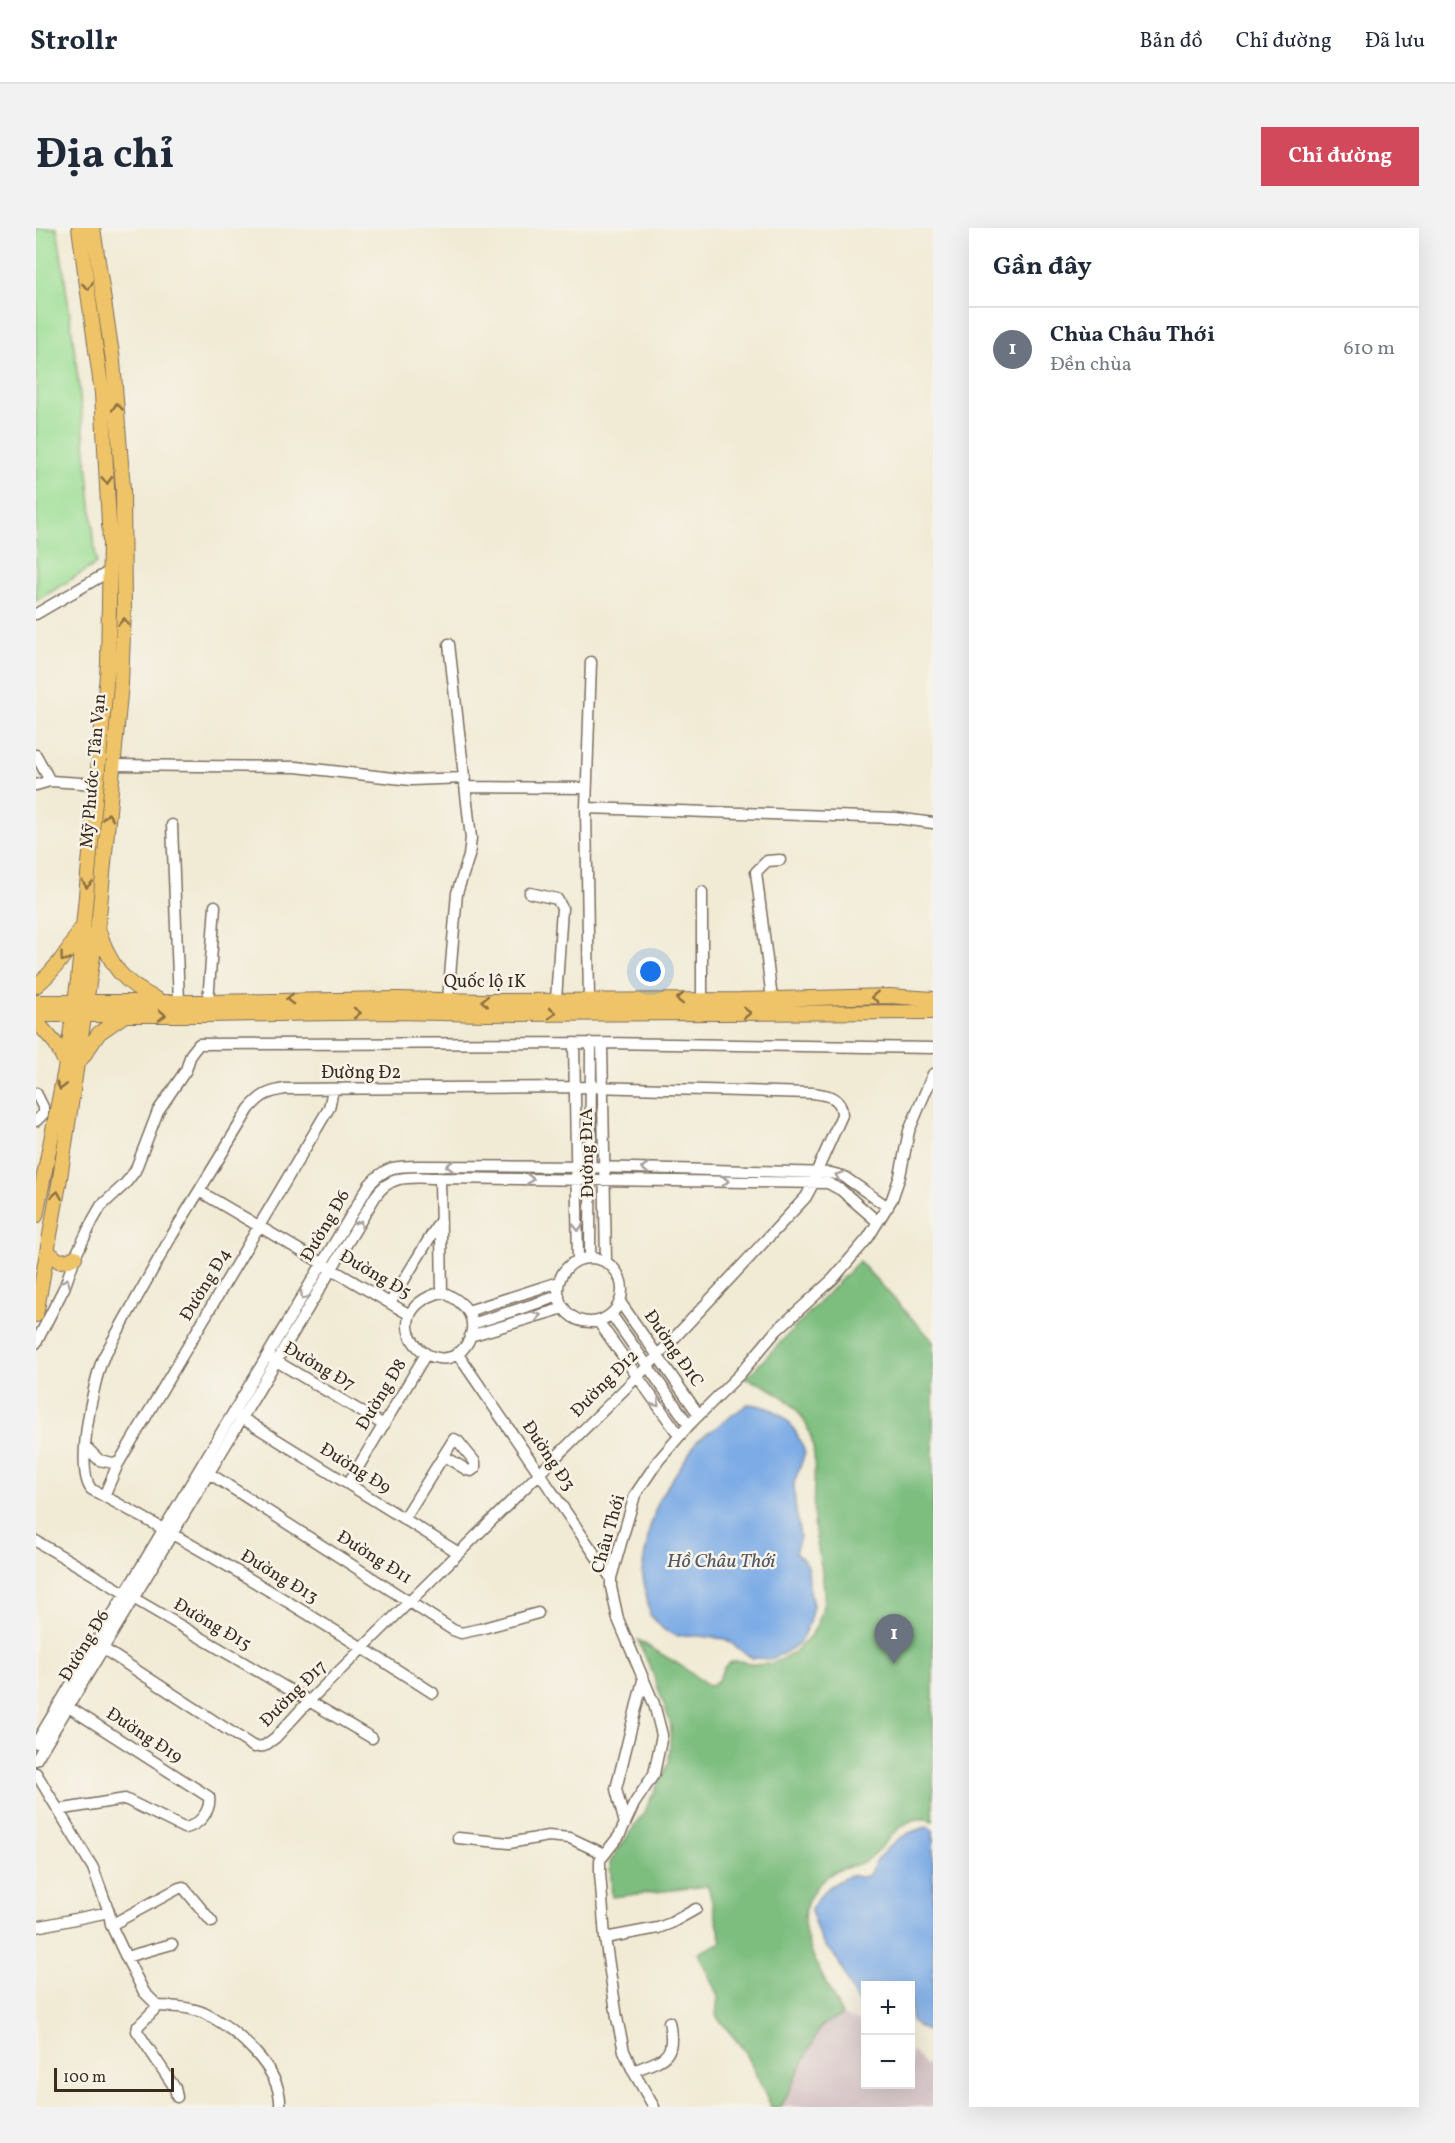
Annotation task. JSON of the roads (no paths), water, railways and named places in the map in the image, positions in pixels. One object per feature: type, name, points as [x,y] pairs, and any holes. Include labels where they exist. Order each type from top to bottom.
[{"type":"main road","name":"Mỹ Phước - Tân Vạn","points":[[79,228],[102,393],[110,571],[108,664],[83,923],[80,1008]]},
{"type":"main road","name":"Mỹ Phước - Tân Vạn","points":[[36,1315],[47,1251],[80,1008],[98,927],[120,684],[124,610],[123,489],[113,361],[93,228]]},
{"type":"main road","points":[[36,986],[56,968],[83,923]]},
{"type":"main road","points":[[98,927],[110,959],[118,972],[130,984],[163,1002]]},
{"type":"main road","name":"Quốc lộ 1K","points":[[36,1015],[80,1008],[163,1002],[286,999],[702,1000],[889,996],[933,999]]},
{"type":"main road","name":"Quốc lộ 1K","points":[[36,1002],[125,1015],[396,1012],[487,1014],[933,1012]]},
{"type":"main road","points":[[36,1021],[72,1065],[99,1033],[125,1015]]},
{"type":"main road","name":"Mỹ Phước - Tân Vạn","points":[[36,1216],[52,1129],[72,1065]]},
{"type":"main road","points":[[47,1251],[59,1261],[75,1257]]},
{"type":"street","points":[[36,614],[110,571]]},
{"type":"street","points":[[448,1000],[457,893],[466,866],[471,838],[449,644]]},
{"type":"street","points":[[589,1000],[586,788],[591,662]]},
{"type":"street","points":[[36,755],[50,781]]},
{"type":"street","points":[[113,765],[296,767],[411,780],[586,788]]},
{"type":"street","points":[[36,785],[50,781],[97,784]]},
{"type":"street","points":[[586,808],[896,818],[933,823]]},
{"type":"street","points":[[172,825],[179,1002]]},
{"type":"street","points":[[772,999],[756,872],[766,861],[780,860]]},
{"type":"street","points":[[702,892],[702,1000]]},
{"type":"street","points":[[530,893],[557,898],[562,908],[556,1000]]},
{"type":"street","points":[[208,1002],[215,906]]},
{"type":"street","name":"Đường Đ1A","points":[[574,1043],[578,1260]]},
{"type":"street","points":[[36,1343],[101,1206],[125,1184],[135,1171],[158,1111],[186,1070],[191,1054],[199,1044],[597,1043],[933,1048]]},
{"type":"street","name":"Đường Đ1A","points":[[590,1258],[591,1087],[597,1043]]},
{"type":"street","name":"Đường Đ1A","points":[[597,1043],[603,1088],[606,1262]]},
{"type":"street","name":"Châu Thới","points":[[604,1854],[619,1836],[634,1804],[654,1774],[662,1735],[658,1718],[618,1619],[611,1587],[611,1578],[635,1495],[658,1461],[679,1436],[740,1374],[776,1331],[833,1279],[868,1238],[888,1207],[900,1176],[909,1131],[933,1074]]},
{"type":"street","name":"Đường Đ2","points":[[104,1496],[91,1489],[85,1476],[85,1446],[96,1376],[103,1358],[249,1108],[259,1097],[272,1091],[285,1089],[591,1087],[829,1095],[836,1099],[842,1107],[842,1115],[815,1177]]},
{"type":"street","name":"Đường Đ4","points":[[104,1496],[118,1464],[260,1227],[328,1108],[333,1090]]},
{"type":"street","points":[[36,1094],[43,1107],[40,1118],[52,1129]]},
{"type":"street","name":"Đường Đ6","points":[[365,1202],[369,1185],[381,1172],[396,1166],[745,1170],[815,1177],[834,1185],[878,1222]]},
{"type":"street","points":[[419,1166],[419,1178]]},
{"type":"street","points":[[485,1167],[485,1179]]},
{"type":"street","points":[[671,1169],[671,1181]]},
{"type":"street","points":[[745,1170],[746,1181]]},
{"type":"street","name":"Đường Đ6","points":[[36,1760],[65,1705],[129,1596],[365,1202],[390,1180],[440,1178],[746,1181],[815,1177],[831,1173],[843,1176],[888,1207]]},
{"type":"street","name":"Đường Đ12","points":[[410,1601],[658,1356],[806,1197],[815,1177]]},
{"type":"street","points":[[440,1178],[442,1292]]},
{"type":"street","name":"Đường Đ5","points":[[199,1191],[410,1315]]},
{"type":"street","points":[[390,1303],[441,1219]]},
{"type":"street","points":[[590,1258],[606,1262],[619,1275],[622,1284],[620,1302],[611,1314],[598,1321],[587,1322],[577,1319],[564,1308],[559,1296],[559,1282],[566,1269],[578,1260],[590,1258]]},
{"type":"street","points":[[468,1311],[559,1282]]},
{"type":"street","points":[[442,1292],[459,1300],[468,1311],[472,1324],[470,1336],[464,1347],[457,1353],[436,1358],[418,1349],[412,1341],[409,1331],[410,1315],[416,1304],[424,1298],[442,1292]]},
{"type":"street","points":[[472,1324],[559,1296]]},
{"type":"street","points":[[509,1298],[518,1322]]},
{"type":"street","name":"Đường Đ1C","points":[[620,1302],[699,1415]]},
{"type":"street","points":[[470,1336],[564,1308]]},
{"type":"street","name":"Đường Đ1C","points":[[611,1314],[689,1425]]},
{"type":"street","points":[[598,1321],[679,1436]]},
{"type":"street","name":"Đường Đ3","points":[[457,1353],[611,1578]]},
{"type":"street","name":"Đường Đ8","points":[[348,1484],[426,1354]]},
{"type":"street","name":"Đường Đ7","points":[[272,1359],[384,1425]]},
{"type":"street","name":"Đường Đ9","points":[[238,1416],[459,1553]]},
{"type":"street","points":[[85,1446],[99,1460],[118,1464]]},
{"type":"street","points":[[404,1519],[444,1456]]},
{"type":"street","name":"Đường Đ11","points":[[205,1471],[453,1630],[461,1633],[538,1613]]},
{"type":"street","name":"Đường Đ13","points":[[104,1496],[169,1530],[433,1692]]},
{"type":"street","name":"Đường Đ15","points":[[36,1541],[372,1738]]},
{"type":"street","name":"Đường Đ17","points":[[99,1647],[254,1747],[264,1746],[275,1738],[410,1601]]},
{"type":"street","points":[[625,1824],[616,1789],[643,1679]]},
{"type":"street","name":"Đường Đ6","points":[[36,1743],[65,1705]]},
{"type":"street","name":"Đường Đ19","points":[[58,1810],[125,1799],[184,1828],[190,1827],[207,1811],[210,1804],[209,1797],[65,1705]]},
{"type":"street","points":[[36,1773],[93,1868],[109,1912],[111,1925],[144,1992],[158,2006],[202,2012],[230,2029],[266,2064],[277,2084],[280,2107]]},
{"type":"street","points":[[458,1838],[509,1843],[548,1836],[570,1838],[604,1854],[600,1860],[600,1873],[605,1938],[617,2018],[624,2051],[654,2107]]},
{"type":"street","points":[[111,1925],[183,1887],[212,1922]]},
{"type":"street","points":[[605,1938],[658,1928],[696,1909]]},
{"type":"street","points":[[36,1927],[109,1912]]},
{"type":"street","points":[[126,1957],[172,1944]]},
{"type":"street","points":[[158,2006],[138,2025],[137,2031],[175,2088],[177,2097]]},
{"type":"street","points":[[633,2071],[661,2059],[669,2052],[673,2040],[669,2022]]},
{"type":"water","name":"Hồ Châu Thới","points":[[748,1404],[769,1408],[785,1418],[796,1433],[805,1453],[794,1483],[800,1537],[795,1553],[808,1566],[813,1606],[809,1623],[799,1644],[771,1659],[752,1658],[725,1639],[677,1636],[664,1630],[650,1615],[642,1571],[650,1527],[659,1499],[697,1441]]},
{"type":"water","points":[[928,1827],[933,1830],[933,2034],[915,2024],[915,1981],[861,1981],[861,2007],[836,1957],[824,1945],[811,1910],[819,1897],[832,1885],[851,1875],[868,1876],[879,1857],[891,1845],[908,1833]]},
{"type":"place","name":"Chùa Châu Thới","points":[[894,1664]]}]
